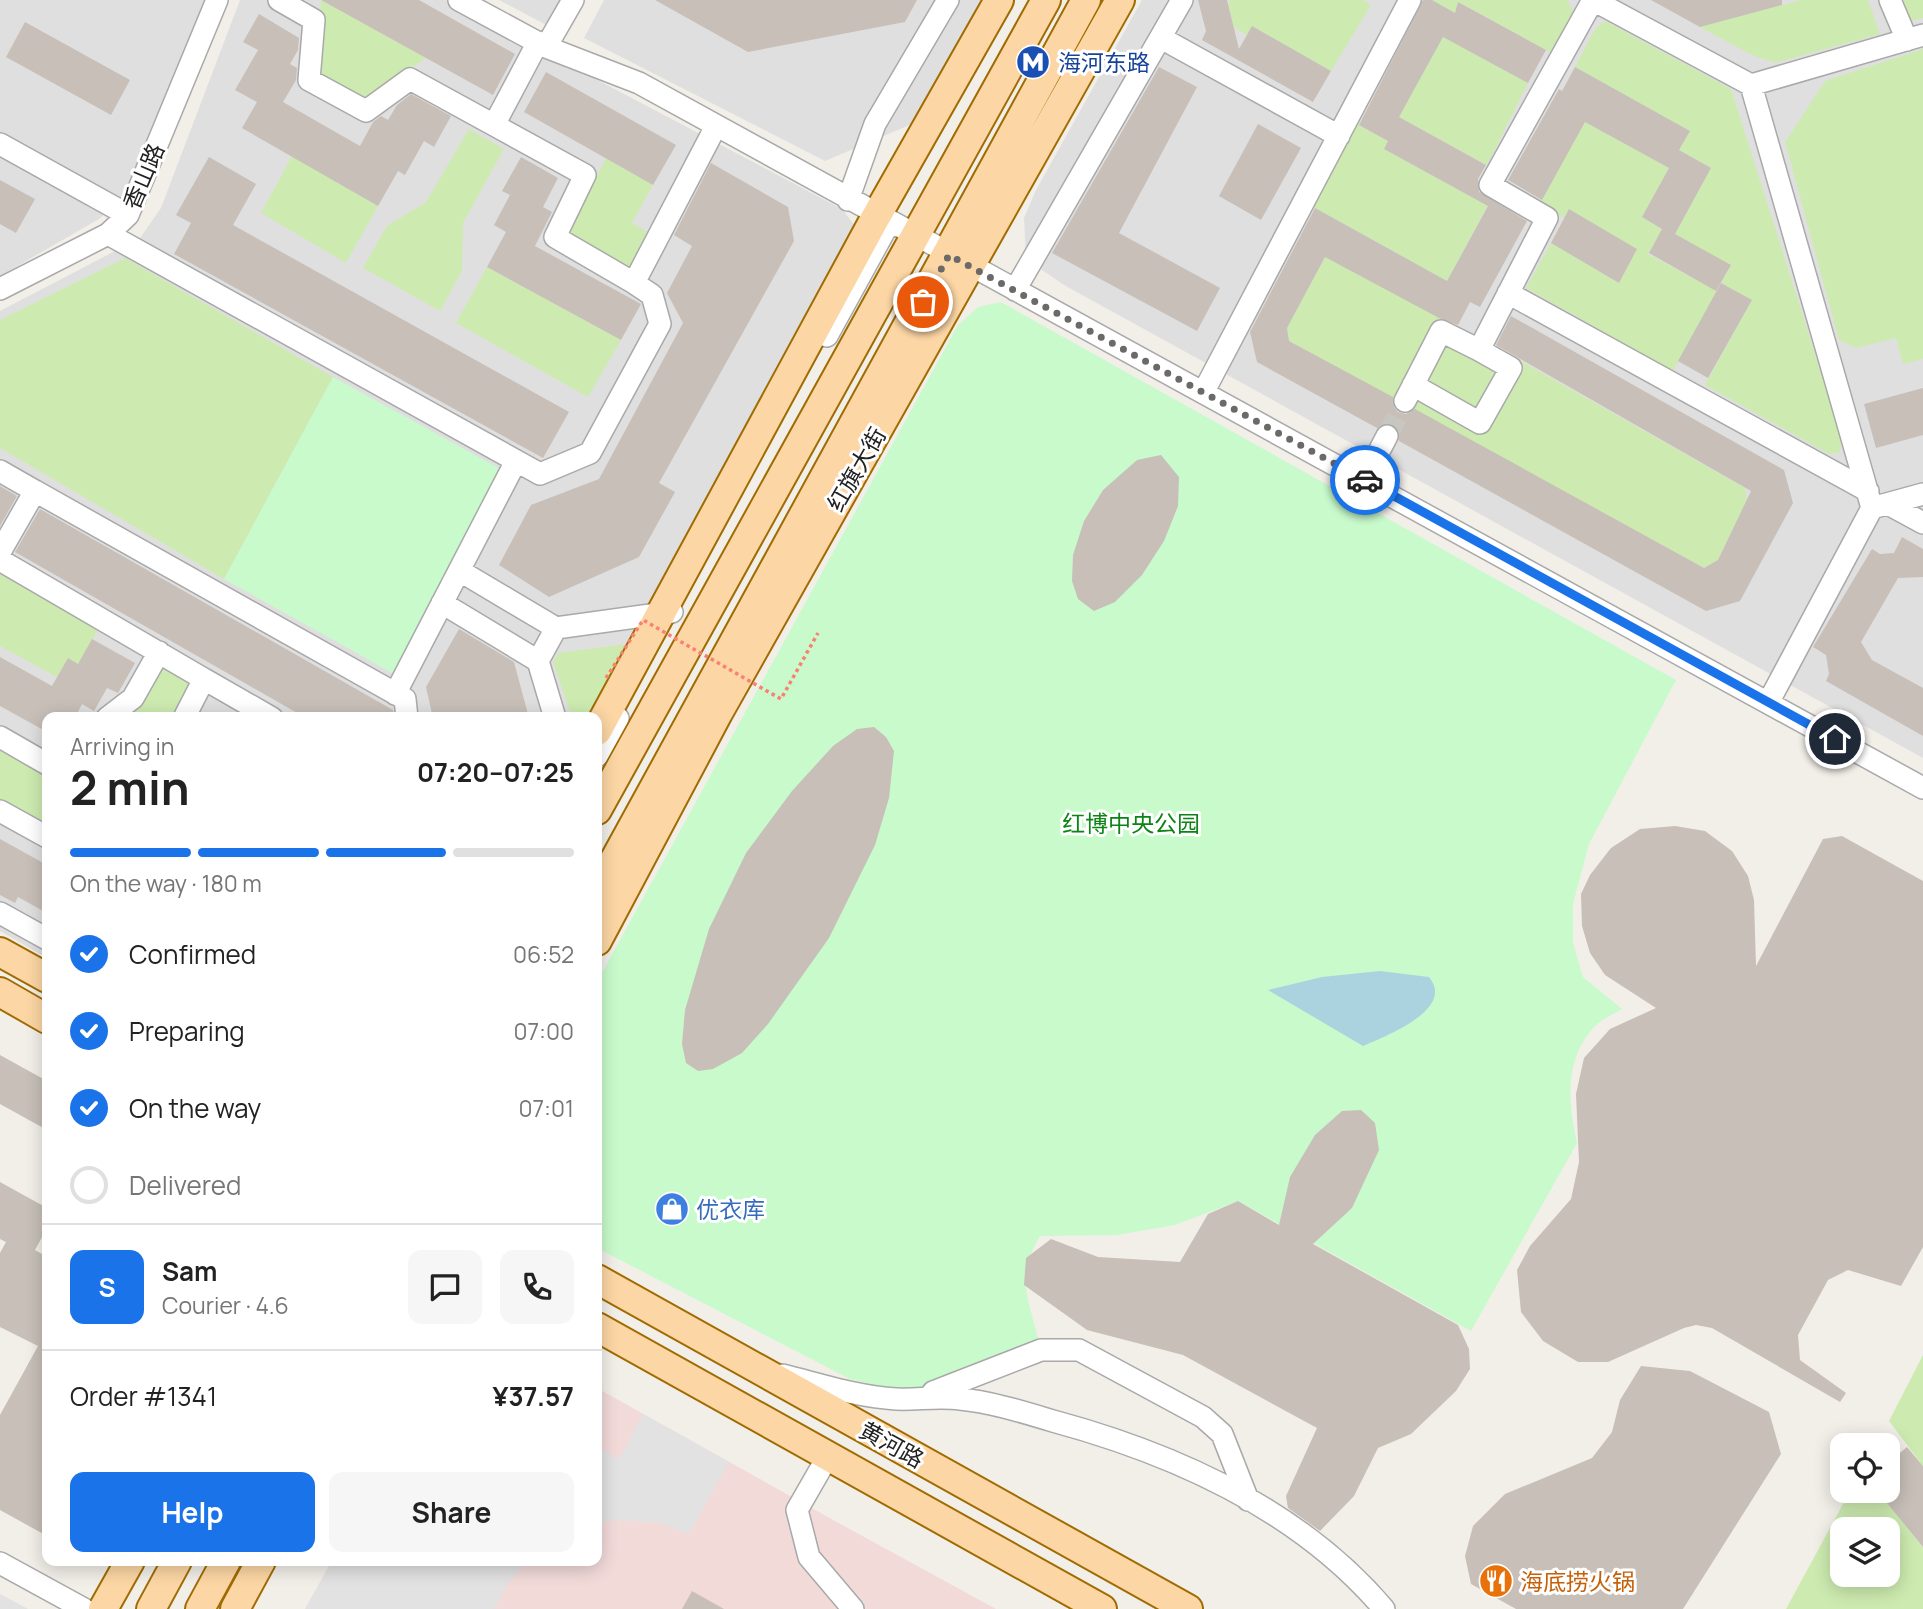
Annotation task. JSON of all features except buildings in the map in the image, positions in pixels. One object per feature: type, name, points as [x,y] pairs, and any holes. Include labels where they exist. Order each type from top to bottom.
[{"type":"main road","points":[[602,723],[670,612],[999,0]]},
{"type":"main road","points":[[602,801],[1046,0]]},
{"type":"main road","name":"红旗大街","points":[[602,932],[959,260],[1087,0]]},
{"type":"main road","name":"红旗大街","points":[[602,883],[959,260],[1120,0]]},
{"type":"main road","points":[[0,952],[42,975]]},
{"type":"main road","points":[[0,992],[42,1016]]},
{"type":"main road","name":"黄河路","points":[[602,1282],[1188,1609]]},
{"type":"main road","name":"黄河路","points":[[602,1330],[1101,1609]]},
{"type":"main road","points":[[103,1609],[127,1566]]},
{"type":"main road","points":[[150,1609],[174,1566]]},
{"type":"main road","points":[[200,1609],[223,1566]]},
{"type":"main road","points":[[235,1609],[258,1566]]},
{"type":"street","name":"香山路","points":[[0,289],[108,234],[128,215],[217,0]]},
{"type":"street","points":[[108,234],[540,474],[590,453],[660,324],[652,295],[555,237],[585,175],[410,79],[366,111],[309,80],[314,20],[279,0]]},
{"type":"street","points":[[460,0],[542,45],[639,83],[883,220],[1204,391],[1923,788]]},
{"type":"street","points":[[494,125],[542,45],[573,0]]},
{"type":"street","points":[[848,200],[875,124],[948,0]]},
{"type":"street","points":[[1015,290],[1182,0]]},
{"type":"street","points":[[1204,391],[1410,0]]},
{"type":"street","points":[[1479,350],[1547,218],[1490,185],[1593,0],[1751,85],[1915,38],[1890,0]]},
{"type":"street","points":[[1161,38],[1339,136]]},
{"type":"street","points":[[1751,85],[1876,501],[1768,703]]},
{"type":"street","points":[[634,283],[716,126]]},
{"type":"street","points":[[0,144],[128,215]]},
{"type":"street","points":[[1508,293],[1876,501],[1923,523]]},
{"type":"street","points":[[1441,331],[1479,350],[1511,368],[1480,423],[1409,393],[1441,331]]},
{"type":"street","points":[[1364,480],[1387,436]]},
{"type":"street","points":[[395,694],[516,461]]},
{"type":"street","points":[[0,471],[405,699],[406,712]]},
{"type":"street","points":[[0,552],[35,491]]},
{"type":"street","points":[[1876,501],[1923,494]]},
{"type":"street","points":[[0,560],[262,712]]},
{"type":"street","points":[[460,571],[556,628],[670,612]]},
{"type":"street","points":[[442,603],[538,661],[553,712]]},
{"type":"street","points":[[602,745],[670,612]]},
{"type":"street","points":[[538,661],[556,628]]},
{"type":"street","points":[[115,712],[133,698],[159,652]]},
{"type":"street","points":[[187,712],[204,679]]},
{"type":"street","points":[[0,737],[42,761]]},
{"type":"street","points":[[0,811],[42,834]]},
{"type":"street","points":[[0,913],[42,936]]},
{"type":"street","points":[[908,1399],[954,1386],[1041,1350],[1079,1350],[1203,1417],[1222,1434],[1248,1500]]},
{"type":"street","points":[[760,1370],[845,1391],[908,1399],[960,1398],[1115,1438],[1198,1473],[1248,1500],[1325,1550],[1356,1576],[1384,1609]]},
{"type":"street","points":[[828,1456],[797,1510],[809,1557],[853,1609]]},
{"type":"street","points":[[0,1563],[84,1609]]},
{"type":"path","points":[[606,678],[643,620],[782,699],[818,634]]},
{"type":"shaded area","points":[[0,0],[209,0],[126,194],[99,219],[0,276]]},
{"type":"shaded area","points":[[240,0],[446,0],[842,209],[855,226],[850,252],[600,712],[42,712],[42,955],[0,931],[0,311],[140,238],[161,208]]},
{"type":"shaded area","points":[[499,0],[574,0],[558,31]]},
{"type":"shaded area","points":[[604,0],[996,0],[933,115],[825,161],[584,38]]},
{"type":"shaded area","points":[[1142,0],[1923,0],[1923,758],[1064,285],[1026,259],[1024,218],[1036,190]]},
{"type":"shaded area","points":[[602,1391],[996,1609],[305,1609],[329,1566],[602,1566]]},
{"type":"shaded area","points":[[643,1414],[729,1462],[689,1534],[660,1523],[618,1520],[602,1522],[602,1450],[619,1459]]},
{"type":"shaded area","points":[[329,1566],[524,1566],[507,1585],[494,1609],[305,1609]]},
{"type":"shaded area","points":[[0,1594],[28,1609],[0,1609]]},
{"type":"green space","points":[[321,0],[426,58],[361,103],[316,76]]},
{"type":"green space","points":[[1230,0],[1363,0],[1371,5],[1331,71],[1252,26],[1247,35],[1234,27],[1228,4]]},
{"type":"green space","points":[[1432,0],[1567,0],[1574,13],[1553,54],[1459,2],[1455,13]]},
{"type":"green space","points":[[1801,0],[1868,0],[1880,34],[1775,63],[1752,55],[1700,27]]},
{"type":"green space","points":[[1903,0],[1923,0],[1923,18],[1911,21]]},
{"type":"green space","points":[[1605,21],[1731,89],[1842,439],[1840,452],[1829,454],[1705,385],[1752,300],[1721,283],[1731,266],[1675,234],[1711,168],[1679,150],[1690,131],[1575,67],[1595,29]]},
{"type":"green space","points":[[1443,37],[1528,83],[1487,165],[1399,117]]},
{"type":"green space","points":[[1923,49],[1923,359],[1903,364],[1896,338],[1856,348],[1839,340],[1785,142],[1825,81]]},
{"type":"green space","points":[[1585,122],[1669,168],[1642,217],[1662,229],[1648,254],[1717,291],[1673,371],[1526,288],[1551,243],[1619,283],[1637,249],[1569,209],[1564,218],[1540,203]]},
{"type":"green space","points":[[1355,123],[1388,141],[1384,149],[1470,196],[1489,203],[1447,281],[1313,207]]},
{"type":"green space","points":[[469,129],[504,149],[463,223],[462,271],[440,311],[363,268],[387,226],[426,202]]},
{"type":"green space","points":[[292,156],[378,206],[346,263],[261,213]]},
{"type":"green space","points":[[606,158],[653,185],[632,223],[648,232],[631,268],[569,233]]},
{"type":"green space","points":[[1325,257],[1491,344],[1745,488],[1747,499],[1718,560],[1704,568],[1289,341],[1287,328]]},
{"type":"green space","points":[[125,258],[333,377],[224,579],[0,448],[0,320]]},
{"type":"green space","points":[[487,267],[621,340],[588,397],[456,323]]},
{"type":"green space","name":"红博中央公园","points":[[1001,302],[1676,680],[1589,844],[1573,904],[1573,943],[1583,977],[1622,1009],[1594,1027],[1577,1053],[1571,1097],[1577,1143],[1471,1331],[1238,1201],[1175,1225],[1117,1235],[1040,1236],[1027,1266],[1026,1279],[1029,1305],[1041,1350],[911,1393],[850,1379],[602,1251],[602,973],[958,325],[978,307]]},
{"type":"green space","points":[[333,377],[504,471],[396,675],[224,579]]},
{"type":"green space","points":[[0,560],[104,620],[78,664],[68,658],[57,677],[0,646]]},
{"type":"green space","points":[[649,641],[601,712],[570,712],[553,662],[558,653]]},
{"type":"green space","points":[[159,652],[204,679],[187,712],[112,712]]},
{"type":"green space","points":[[0,737],[42,761],[42,834],[0,811]]},
{"type":"green space","points":[[1923,1355],[1923,1466],[1889,1421]]},
{"type":"green space","points":[[1843,1503],[1887,1503],[1898,1517],[1836,1517]]},
{"type":"green space","points":[[1900,1519],[1923,1547],[1923,1609],[1786,1609],[1830,1528],[1830,1587],[1900,1587]]},
{"type":"water","points":[[1380,971],[1429,977],[1435,989],[1433,1000],[1415,1020],[1363,1046],[1268,990],[1322,977]]},
{"type":"tunnel","points":[[1387,436],[1405,401]]},
{"type":"way so far","points":[[923,302],[949,255],[1365,480]]},
{"type":"place","name":"海河东路","points":[[1033,62]]},
{"type":"place","name":"优衣库","points":[[672,1209]]},
{"type":"place","name":"海底捞火锅","points":[[1496,1581]]},
{"type":"route","points":[[1365,480],[1835,739]]}]
